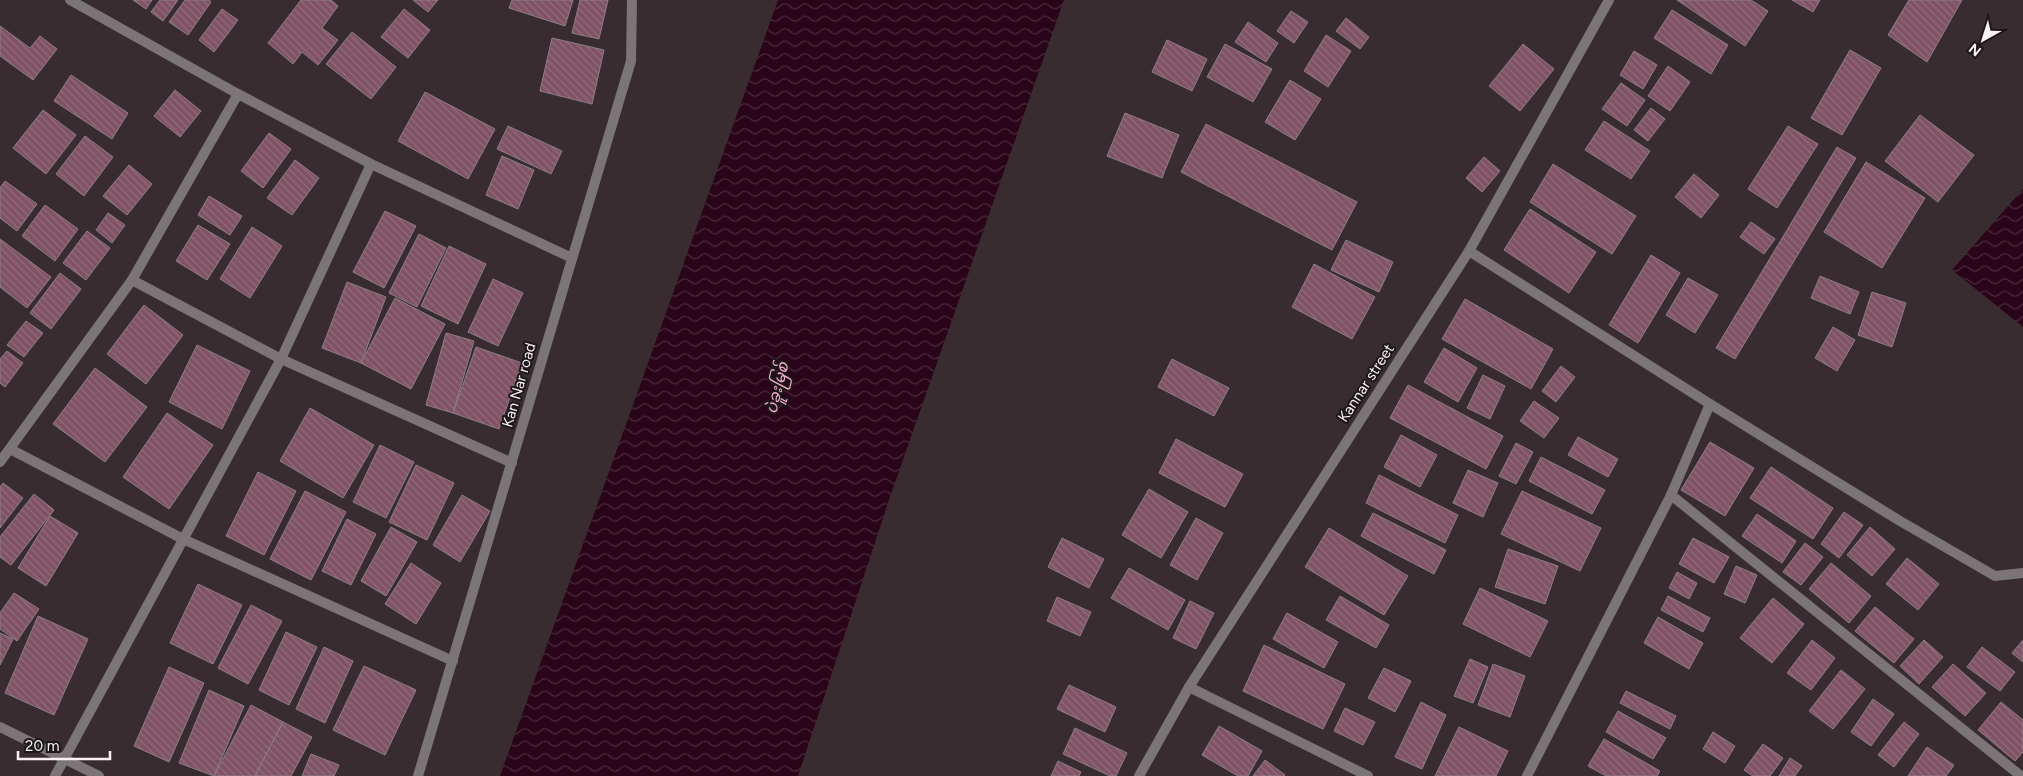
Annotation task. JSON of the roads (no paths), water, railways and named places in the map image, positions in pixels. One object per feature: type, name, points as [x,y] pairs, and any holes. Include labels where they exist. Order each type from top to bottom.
[{"type":"street","points":[[70,0],[238,94],[371,164],[572,258]]},
{"type":"street","name":"Kan Nar road","points":[[418,776],[632,61],[632,0]]},
{"type":"street","name":"Kannar street","points":[[1139,776],[1189,687],[1469,251],[1609,0]]},
{"type":"street","points":[[0,462],[132,280],[238,94]]},
{"type":"street","points":[[55,776],[281,359],[371,164]]},
{"type":"street","points":[[1469,251],[1710,404],[1995,576],[2023,573]]},
{"type":"street","points":[[132,280],[281,359],[512,463]]},
{"type":"street","points":[[1527,776],[1671,495],[1710,404]]},
{"type":"street","points":[[10,449],[183,539],[453,661]]},
{"type":"street","points":[[1671,495],[2021,776]]},
{"type":"street","points":[[1189,687],[1368,776]]},
{"type":"street","points":[[0,726],[99,776]]},
{"type":"water","name":"ပဲခူးမြစ်","points":[[778,0],[1064,0],[890,497],[798,776],[500,776]]},
{"type":"water","points":[[2023,189],[2023,327],[1952,270]]}]
